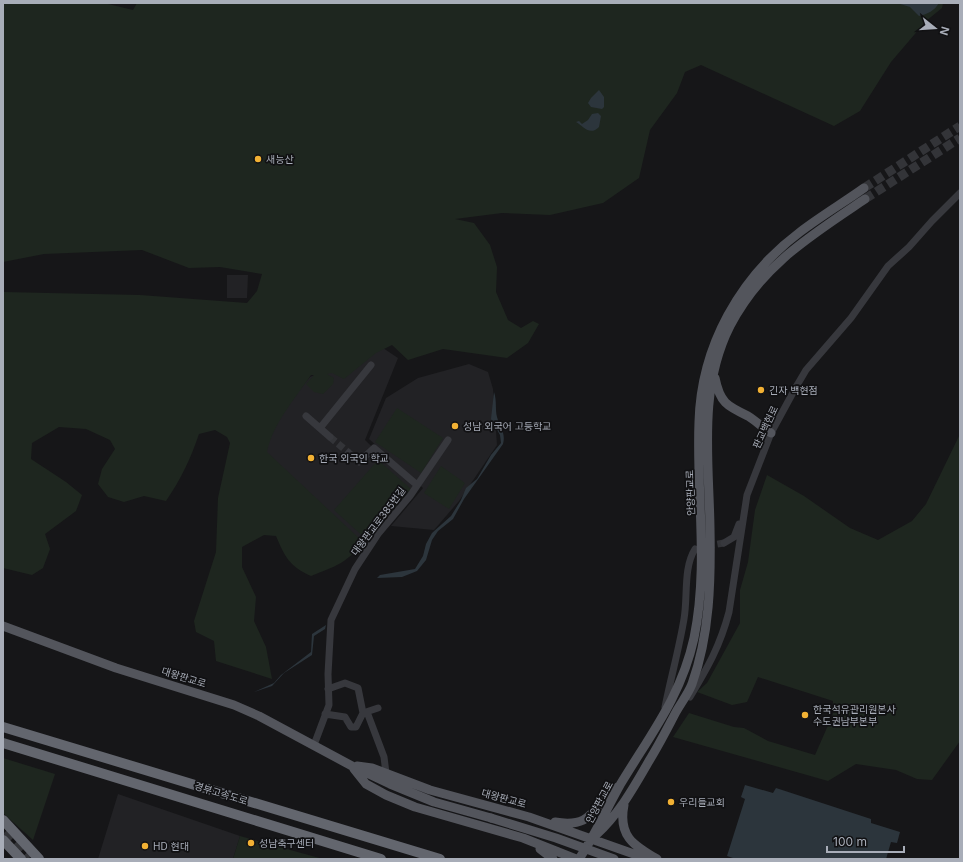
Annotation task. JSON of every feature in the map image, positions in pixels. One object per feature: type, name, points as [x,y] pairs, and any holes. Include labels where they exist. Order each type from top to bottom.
[{"type":"highway","name":"경부고속도로","points":[[3,727],[440,859]]},
{"type":"highway","name":"경부고속도로","points":[[3,743],[381,859]]},
{"type":"highway","points":[[3,820],[39,859]]},
{"type":"highway","points":[[3,840],[21,859]]},
{"type":"main road","name":"안양판교로","points":[[577,859],[592,839],[620,786],[663,719],[680,683],[694,639],[702,584],[699,422],[702,395],[711,352],[723,322],[743,290],[781,248],[800,232],[864,188]]},
{"type":"main road","name":"안양판교로","points":[[592,839],[610,823],[624,803],[669,726],[691,685],[704,642],[710,590],[710,527],[706,422],[714,374],[730,326],[765,275],[785,255],[865,199]]},
{"type":"main road","points":[[714,374],[720,398],[728,406],[749,417],[771,433]]},
{"type":"main road","name":"대왕판교로","points":[[3,626],[116,668],[221,700],[259,716],[352,766],[418,796],[556,838],[614,859]]},
{"type":"main road","name":"대왕판교로","points":[[352,766],[372,768],[430,790],[529,817],[648,859]]},
{"type":"main road","name":"대왕판교로","points":[[352,766],[366,784],[386,795],[415,807],[523,838],[577,859]]},
{"type":"main road","points":[[529,817],[557,823],[582,822],[593,813],[608,793],[620,786]]},
{"type":"main road","points":[[624,803],[622,814],[628,837],[635,846],[657,859]]},
{"type":"main road","points":[[523,838],[553,859]]},
{"type":"street","name":"판교백현로","points":[[675,713],[686,704],[708,669],[719,645],[729,612],[743,512],[747,496],[771,433],[806,370],[851,318],[877,280],[895,258],[909,247],[960,193]]},
{"type":"street","points":[[320,428],[371,365]]},
{"type":"street","points":[[306,416],[330,437]]},
{"type":"street","name":"대왕판교로385번길","points":[[314,745],[329,705],[328,689],[332,620],[355,569],[378,534],[417,485],[448,440]]},
{"type":"street","points":[[349,453],[358,462],[374,448],[417,485]]},
{"type":"street","points":[[738,552],[733,545],[724,543],[734,537],[743,512]]},
{"type":"street","points":[[663,719],[684,618],[689,570],[692,555],[695,549]]},
{"type":"street","points":[[328,689],[345,683],[358,688],[365,712],[384,757],[386,773]]},
{"type":"street","points":[[325,714],[345,717],[351,727],[356,727],[365,712],[378,708]]},
{"type":"shaded area","points":[[3,3],[104,3],[133,10],[137,3],[943,3],[942,8],[926,21],[891,62],[860,111],[834,126],[701,65],[685,72],[677,93],[650,130],[639,178],[603,203],[550,215],[502,213],[455,219],[474,223],[490,245],[497,267],[496,292],[508,320],[521,328],[533,321],[539,324],[528,343],[507,358],[443,349],[408,360],[392,345],[376,353],[344,379],[332,373],[327,374],[334,378],[333,384],[323,394],[314,392],[306,384],[314,375],[311,375],[279,421],[267,452],[363,542],[346,560],[340,564],[311,576],[289,560],[282,550],[276,536],[264,535],[242,547],[242,567],[256,597],[254,621],[266,647],[272,679],[216,661],[214,641],[196,632],[194,621],[216,552],[218,498],[230,443],[227,437],[215,430],[199,434],[193,452],[166,501],[144,496],[124,502],[108,497],[98,484],[102,469],[115,449],[110,440],[86,429],[59,427],[32,443],[31,459],[66,482],[82,495],[76,511],[45,534],[50,549],[43,568],[32,575],[3,568],[3,292],[140,295],[247,303],[257,291],[262,274],[220,267],[189,268],[142,250],[44,254],[3,262]]},
{"type":"shaded area","points":[[897,3],[939,3],[930,12],[919,16],[910,7]]},
{"type":"shaded area","points":[[599,90],[604,97],[604,107],[602,109],[591,107],[588,103]]},
{"type":"shaded area","points":[[598,113],[601,116],[599,127],[596,130],[587,130],[576,122],[579,121],[582,124],[588,120],[592,114]]},
{"type":"shaded area","points":[[227,275],[248,275],[247,298],[227,298]]},
{"type":"shaded area","points":[[380,346],[398,358],[365,440],[414,487],[365,554],[248,451],[310,377]]},
{"type":"shaded area","points":[[469,364],[488,372],[493,389],[497,445],[459,501],[434,530],[391,526],[423,488],[369,439],[386,398],[418,378]]},
{"type":"shaded area","points":[[494,392],[497,417],[503,434],[503,444],[464,499],[453,519],[438,531],[432,540],[426,560],[417,571],[402,577],[377,578],[380,575],[415,569],[423,556],[426,544],[432,533],[451,516],[461,500],[466,488],[477,479],[491,455],[501,443],[500,435],[491,419]]},
{"type":"shaded area","points":[[397,408],[443,438],[421,473],[375,442]]},
{"type":"shaded area","points":[[960,434],[960,741],[932,780],[917,779],[896,770],[856,764],[828,781],[673,737],[689,713],[734,727],[744,728],[768,741],[815,755],[833,714],[833,701],[758,677],[747,702],[732,705],[697,692],[707,683],[740,623],[740,590],[748,562],[755,510],[767,475],[804,496],[850,528],[878,540],[912,521],[926,504]]},
{"type":"shaded area","points":[[378,460],[411,489],[367,540],[334,510]]},
{"type":"shaded area","points":[[441,466],[465,483],[449,509],[424,493]]},
{"type":"shaded area","points":[[326,625],[325,629],[314,636],[312,655],[284,673],[272,686],[254,692],[274,683],[281,675],[311,652],[312,634]]},
{"type":"shaded area","points":[[3,758],[55,774],[33,840],[3,813]]},
{"type":"shaded area","points":[[745,785],[773,793],[776,788],[871,819],[871,823],[900,832],[897,843],[891,842],[886,859],[736,859],[727,856],[745,799],[741,797]]},
{"type":"shaded area","points":[[118,794],[240,836],[233,859],[98,859]]},
{"type":"shaded area","name":"성남축구센터","points":[[240,836],[323,859],[233,859]]},
{"type":"tunnel","points":[[864,188],[960,126]]},
{"type":"tunnel","points":[[865,199],[960,138]]},
{"type":"tunnel","points":[[330,437],[349,453]]},
{"type":"tunnel","points":[[707,546],[724,543]]},
{"type":"tunnel","points":[[3,834],[28,859]]},
{"type":"place","name":"새능산","points":[[258,159]]},
{"type":"place","name":"긴자 백현점","points":[[761,390]]},
{"type":"place","name":"성남 외국어 고등학교","points":[[455,426]]},
{"type":"place","name":"한국 외국인 학교","points":[[311,458]]},
{"type":"place","name":"한국석유관리원본사 수도권남부본부","points":[[805,715]]},
{"type":"place","name":"우리들교회","points":[[671,802]]},
{"type":"place","name":"성남축구센터","points":[[251,843]]},
{"type":"place","name":"HD 현대","points":[[145,846]]}]
